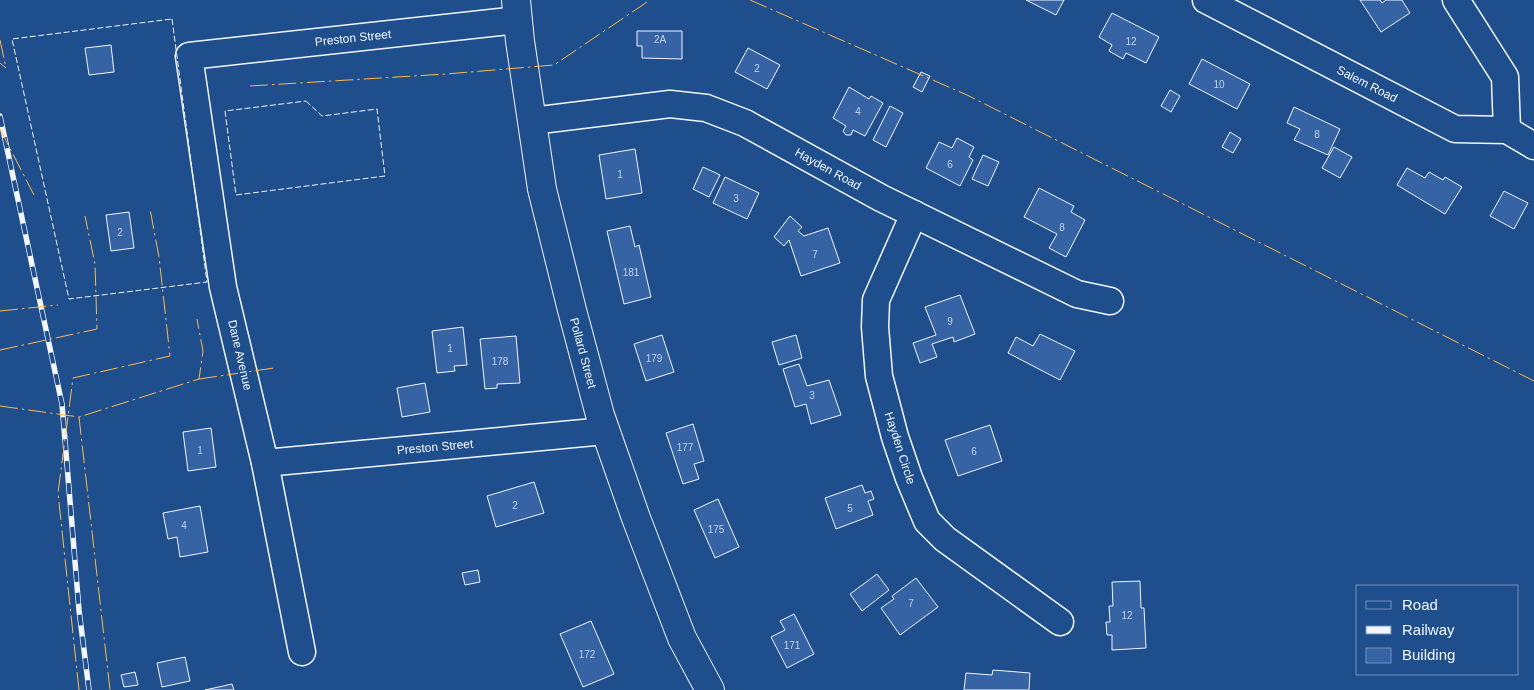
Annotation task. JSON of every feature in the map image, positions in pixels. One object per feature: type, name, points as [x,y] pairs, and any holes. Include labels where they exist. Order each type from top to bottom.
[{"type":"main road","name":"Pollard Street","points":[[517,10],[542,189],[600,416],[636,518],[682,638],[710,690]]},
{"type":"street","name":"Salem Road","points":[[1206,0],[1455,129],[1507,130],[1534,146]]},
{"type":"street","points":[[1456,0],[1505,76],[1507,130]]},
{"type":"street","name":"Preston Street","points":[[189,56],[517,10]]},
{"type":"street","name":"Dane Avenue","points":[[189,56],[223,287],[265,463],[302,652]]},
{"type":"street","name":"Hayden Road","points":[[532,121],[670,104],[706,108],[745,123],[881,198],[1078,294],[1110,301]]},
{"type":"street","name":"Hayden Circle","points":[[914,214],[876,300],[879,376],[894,437],[927,521],[945,539],[1060,622]]},
{"type":"street","name":"Preston Street","points":[[265,463],[605,431]]},
{"type":"building","points":[[1026,0],[1064,0],[1056,15]]},
{"type":"building","points":[[1360,0],[1380,0],[1382,3],[1386,0],[1402,0],[1410,13],[1381,32]]},
{"type":"building","points":[[1112,13],[1159,37],[1146,63],[1126,53],[1123,59],[1109,51],[1112,45],[1099,37]]},
{"type":"building","points":[[637,31],[682,31],[682,59],[642,58],[642,46],[637,46]]},
{"type":"building","points":[[111,45],[114,72],[89,75],[85,48]]},
{"type":"building","points":[[748,48],[780,65],[767,89],[735,72]]},
{"type":"building","points":[[1202,59],[1250,84],[1237,109],[1189,84]]},
{"type":"building","points":[[921,72],[930,76],[922,92],[913,87]]},
{"type":"building","points":[[849,87],[869,99],[871,96],[883,103],[865,136],[853,130],[851,135],[846,135],[843,131],[846,126],[833,118]]},
{"type":"building","points":[[1170,90],[1180,96],[1171,112],[1161,106]]},
{"type":"building","points":[[890,106],[903,113],[886,147],[873,140]]},
{"type":"building","points":[[1294,107],[1340,129],[1328,155],[1294,140],[1300,129],[1287,123]]},
{"type":"building","points":[[1230,132],[1241,139],[1233,153],[1222,147]]},
{"type":"building","points":[[957,138],[974,147],[969,157],[973,160],[960,186],[926,168],[939,142],[952,148]]},
{"type":"building","points":[[1334,147],[1352,157],[1340,178],[1322,168]]},
{"type":"building","points":[[635,149],[642,193],[606,199],[599,155]]},
{"type":"building","points":[[983,155],[999,162],[988,186],[972,179]]},
{"type":"building","points":[[703,167],[720,175],[709,197],[693,189]]},
{"type":"building","points":[[1407,168],[1425,178],[1429,172],[1443,180],[1445,177],[1462,187],[1445,214],[1397,185]]},
{"type":"building","points":[[725,177],[759,193],[747,219],[713,203]]},
{"type":"building","points":[[1039,188],[1074,206],[1071,212],[1085,220],[1066,257],[1049,248],[1057,234],[1024,217]]},
{"type":"building","points":[[1504,191],[1528,203],[1514,229],[1490,216]]},
{"type":"building","points":[[129,212],[134,248],[111,251],[106,215]]},
{"type":"building","points":[[790,216],[802,227],[798,231],[804,236],[828,228],[840,263],[801,276],[789,240],[784,246],[774,237]]},
{"type":"building","points":[[630,226],[635,247],[639,245],[651,297],[624,304],[607,231]]},
{"type":"building","points":[[960,295],[975,334],[954,342],[953,337],[932,344],[937,357],[920,363],[913,343],[936,335],[925,307]]},
{"type":"building","points":[[463,327],[467,365],[454,366],[455,371],[437,373],[432,331]]},
{"type":"building","points":[[1040,334],[1075,351],[1060,380],[1008,353],[1016,337],[1033,346]]},
{"type":"building","points":[[662,335],[674,372],[646,381],[634,344]]},
{"type":"building","points":[[796,335],[802,358],[779,365],[772,342]]},
{"type":"building","points":[[516,336],[520,383],[497,384],[497,388],[485,389],[480,339]]},
{"type":"building","points":[[799,364],[807,386],[829,380],[841,415],[811,424],[806,404],[795,407],[783,369]]},
{"type":"building","points":[[425,383],[430,412],[402,417],[397,388]]},
{"type":"building","points":[[693,424],[704,461],[694,464],[699,479],[683,484],[666,433]]},
{"type":"building","points":[[990,425],[1002,461],[958,476],[945,440]]},
{"type":"building","points":[[211,428],[216,467],[188,471],[183,432]]},
{"type":"building","points":[[534,482],[544,513],[496,527],[487,496]]},
{"type":"building","points":[[862,485],[865,493],[871,491],[874,499],[868,501],[873,515],[836,529],[825,498]]},
{"type":"building","points":[[718,499],[739,547],[715,558],[694,510]]},
{"type":"building","points":[[200,506],[208,552],[180,557],[177,537],[168,539],[163,513]]},
{"type":"building","points":[[478,570],[480,582],[465,585],[462,573]]},
{"type":"building","points":[[877,574],[889,590],[862,611],[850,594]]},
{"type":"building","points":[[916,578],[938,607],[900,635],[881,608],[894,599],[892,596]]},
{"type":"building","points":[[1140,581],[1141,608],[1144,608],[1146,648],[1112,650],[1112,635],[1107,635],[1106,622],[1110,622],[1109,606],[1113,606],[1112,582]]},
{"type":"building","points":[[794,614],[814,654],[787,668],[771,637],[785,630],[780,621]]},
{"type":"building","points":[[591,621],[614,674],[583,687],[560,634]]},
{"type":"building","points":[[185,657],[190,681],[162,687],[157,663]]},
{"type":"building","points":[[993,670],[1030,673],[1029,690],[964,690],[966,673],[992,675]]},
{"type":"building","points":[[135,672],[138,685],[124,687],[121,675]]},
{"type":"building","points":[[232,684],[234,690],[205,690]]},
{"type":"railway","points":[[0,116],[62,404],[79,610],[89,690]]},
{"type":"fence","points":[[172,19],[207,282],[69,299],[12,39],[172,19]]},
{"type":"fence","points":[[306,101],[322,116],[377,109],[385,176],[236,195],[225,111],[306,101]]},
{"type":"power","points":[[250,86],[446,74],[554,65],[650,0]]},
{"type":"power","points":[[750,0],[967,95],[1534,381]]},
{"type":"power","points":[[0,40],[6,68]]},
{"type":"power","points":[[0,63],[6,68]]},
{"type":"power","points":[[0,129],[34,195]]},
{"type":"power","points":[[79,690],[58,493],[73,378],[170,356],[159,257],[150,209]]},
{"type":"power","points":[[0,350],[97,329],[95,264],[85,216]]},
{"type":"power","points":[[0,311],[58,305]]},
{"type":"power","points":[[0,406],[79,417],[199,379],[203,351],[197,319]]},
{"type":"power","points":[[199,379],[274,368]]},
{"type":"power","points":[[79,417],[110,690]]}]
